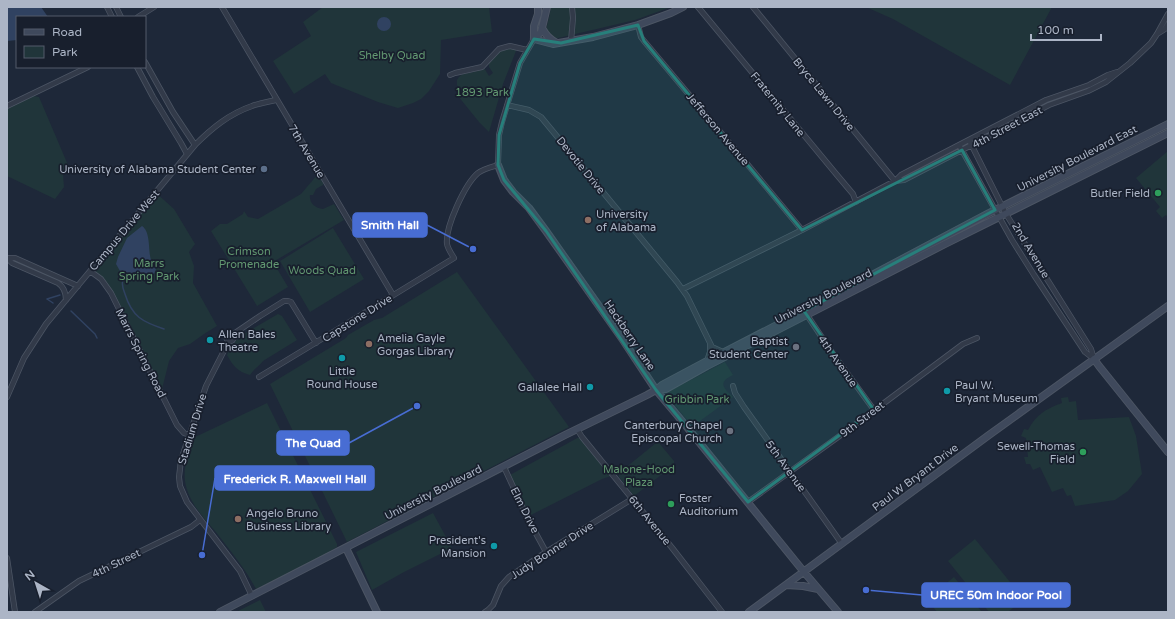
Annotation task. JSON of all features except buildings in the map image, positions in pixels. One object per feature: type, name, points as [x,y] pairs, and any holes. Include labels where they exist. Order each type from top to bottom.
[{"type":"main road","name":"Hackberry Lane","points":[[534,39],[534,26],[538,14],[538,7]]},
{"type":"main road","name":"Hackberry Lane","points":[[534,39],[541,32],[547,7]]},
{"type":"main road","points":[[534,39],[553,44],[593,37],[638,25],[683,7]]},
{"type":"main road","points":[[542,28],[551,40],[558,43]]},
{"type":"main road","name":"University Boulevard East","points":[[995,210],[1168,124]]},
{"type":"main road","name":"University Boulevard East","points":[[999,217],[1168,133]]},
{"type":"main road","name":"Hackberry Lane","points":[[498,165],[504,180],[513,192],[529,208],[548,234],[623,340],[656,390],[838,612]]},
{"type":"main road","name":"University Boulevard","points":[[656,390],[666,389],[995,210]]},
{"type":"main road","name":"University Boulevard","points":[[220,612],[656,390],[662,384],[723,352],[999,217]]},
{"type":"main road","name":"Paul W Bryant Drive","points":[[749,612],[993,432],[1168,306]]},
{"type":"main road","name":"2nd Avenue","points":[[1094,359],[1168,452]]},
{"type":"main road","points":[[346,548],[377,612]]},
{"type":"main road","points":[[786,585],[818,588]]},
{"type":"street","points":[[107,7],[112,16]]},
{"type":"street","points":[[116,7],[120,16]]},
{"type":"street","points":[[140,16],[154,7]]},
{"type":"street","name":"7th Avenue","points":[[222,7],[393,295]]},
{"type":"street","points":[[571,41],[573,18],[572,7]]},
{"type":"street","name":"Fraternity Lane","points":[[698,7],[845,185],[856,202]]},
{"type":"street","name":"Bryce Lawn Drive","points":[[753,7],[895,181]]},
{"type":"street","name":"4th Street East","points":[[682,289],[856,202],[895,181],[901,175],[1046,100],[1089,85],[1127,66],[1151,43],[1168,14]]},
{"type":"street","name":"4th Street East","points":[[1157,34],[1165,29],[1168,24]]},
{"type":"street","name":"Jefferson Avenue","points":[[638,25],[644,41],[802,230]]},
{"type":"street","name":"Hackberry Lane","points":[[498,165],[499,135],[507,105],[520,63],[534,39]]},
{"type":"street","points":[[450,75],[482,67],[499,49],[510,46],[527,50]]},
{"type":"street","points":[[146,64],[173,112],[195,145]]},
{"type":"street","points":[[7,106],[86,68]]},
{"type":"street","points":[[138,68],[187,154]]},
{"type":"street","name":"4th Street East","points":[[895,181],[904,180],[1049,105],[1088,91],[1106,82],[1118,71]]},
{"type":"street","name":"Campus Drive West","points":[[7,397],[24,358],[46,324],[195,145],[212,128],[224,119],[243,109],[276,100]]},
{"type":"street","name":"Devotie Drive","points":[[507,105],[529,110],[542,117],[682,289],[712,347],[723,352]]},
{"type":"street","points":[[165,117],[173,112]]},
{"type":"street","name":"2nd Avenue","points":[[969,140],[1006,214],[1091,349],[1094,359]]},
{"type":"street","name":"2nd Avenue","points":[[959,145],[1030,269],[1085,352],[1094,359]]},
{"type":"street","name":"Capstone Drive","points":[[259,376],[316,343],[454,258],[447,242],[448,230],[462,195],[477,174],[498,165]]},
{"type":"street","points":[[7,258],[15,258],[78,286]]},
{"type":"street","points":[[7,258],[12,263],[58,283],[66,294],[66,300]]},
{"type":"street","name":"Marrs Spring Road","points":[[90,271],[101,279],[111,293],[177,425],[184,433],[189,435]]},
{"type":"street","name":"Stadium Drive","points":[[252,596],[240,572],[187,502],[180,486],[179,474],[181,460],[206,386],[229,341],[227,336],[229,334],[232,335],[284,301],[288,301],[291,302],[316,343]]},
{"type":"street","name":"4th Avenue","points":[[805,313],[874,410]]},
{"type":"street","name":"9th Street","points":[[748,502],[963,344],[977,338]]},
{"type":"street","points":[[707,361],[710,352],[709,342]]},
{"type":"street","name":"5th Avenue","points":[[733,386],[735,393],[744,407],[842,544]]},
{"type":"street","name":"6th Avenue","points":[[577,429],[722,612]]},
{"type":"street","name":"Elm Drive","points":[[504,468],[527,517],[546,552]]},
{"type":"street","name":"Judy Bonner Drive","points":[[485,612],[493,605],[501,586],[509,577],[546,552],[632,499]]},
{"type":"street","name":"4th Street","points":[[35,612],[79,581],[191,527],[200,520]]},
{"type":"street","points":[[7,558],[15,612]]},
{"type":"highlighted area","points":[[638,25],[644,41],[802,230],[962,150],[995,210],[804,311],[874,410],[748,502],[656,390],[546,231],[504,180],[498,165],[499,135],[520,63],[534,39],[561,43]]},
{"type":"green space","name":"Shelby Quad","points":[[323,7],[489,7],[492,32],[441,40],[440,74],[429,91],[421,99],[398,108],[378,102],[331,83],[325,74],[294,94],[273,61],[311,36],[303,22]]},
{"type":"green space","points":[[550,7],[671,7],[635,20],[554,39],[547,32]]},
{"type":"green space","points":[[866,7],[1052,7],[1010,85],[893,19]]},
{"type":"green space","name":"1893 Park","points":[[510,48],[516,51],[503,84],[489,132],[458,96],[462,92],[457,85],[457,80],[462,74],[484,68],[489,76],[493,73],[489,67],[489,63],[499,52]]},
{"type":"green space","points":[[33,96],[39,97],[68,165],[63,175],[64,187],[55,199],[7,176],[7,108]]},
{"type":"green space","name":"Butler Field","points":[[1168,151],[1168,217],[1166,215],[1162,218],[1156,211],[1160,207],[1136,178]]},
{"type":"green space","name":"Crimson Promenade","points":[[318,174],[323,185],[316,189],[313,195],[310,195],[310,200],[317,208],[323,209],[334,204],[344,220],[273,262],[288,287],[257,306],[211,231],[220,224],[227,224],[243,214],[244,211],[248,217],[258,219],[301,194]]},
{"type":"green space","name":"Marrs Spring Park","points":[[155,192],[174,209],[195,244],[189,252],[194,266],[193,283],[217,326],[190,344],[178,348],[169,361],[161,393],[111,293],[90,271]]},
{"type":"green space","name":"Woods Quad","points":[[333,228],[364,279],[310,312],[280,261]]},
{"type":"green space","points":[[457,272],[569,427],[347,542],[270,384],[346,338],[348,335],[374,320],[382,318]]},
{"type":"green space","points":[[278,314],[282,316],[297,340],[263,361],[250,375],[242,372],[234,366],[227,355],[233,344],[242,335]]},
{"type":"green space","name":"Gribbin Park","points":[[725,362],[733,375],[723,383],[725,389],[733,397],[693,426],[675,405],[668,392]]},
{"type":"green space","name":"Sewell-Thomas Field","points":[[1068,397],[1069,402],[1076,401],[1078,420],[1129,417],[1136,436],[1142,474],[1128,491],[1115,500],[1075,506],[1071,495],[1067,496],[1063,488],[1052,492],[1040,467],[1033,470],[1030,464],[1026,464],[1024,457],[1028,457],[1026,438],[1021,436],[1024,429],[1028,430],[1038,416],[1062,403],[1061,398]]},
{"type":"green space","points":[[267,403],[337,544],[337,547],[318,559],[256,589],[237,559],[192,502],[185,481],[185,470],[193,438]]},
{"type":"green space","points":[[581,436],[614,475],[602,479],[527,517],[508,476]]},
{"type":"green space","name":"Malone-Hood Plaza","points":[[656,443],[659,443],[674,461],[674,465],[634,496],[619,477],[619,473]]},
{"type":"green space","points":[[433,513],[452,548],[372,590],[356,552]]},
{"type":"green space","points":[[975,539],[1024,599],[1008,612],[989,612],[948,561]]},
{"type":"green space","points":[[954,577],[982,612],[937,612],[927,599]]},
{"type":"green space","points":[[260,600],[266,612],[236,612]]},
{"type":"water","points":[[7,7],[41,7],[47,16],[16,16],[16,40],[7,41]]},
{"type":"water","points":[[381,17],[387,17],[391,21],[391,27],[387,31],[381,31],[377,27],[377,21]]},
{"type":"water","points":[[142,226],[147,233],[151,260],[156,269],[154,274],[148,277],[124,273],[120,271],[116,264],[127,238]]},
{"type":"waterway","points":[[123,279],[122,285],[128,302],[139,318],[164,329]]},
{"type":"waterway","points":[[47,299],[60,295]]},
{"type":"waterway","points":[[47,299],[53,303]]},
{"type":"waterway","points":[[71,311],[95,334],[97,338]]},
{"type":"place","name":"University of Alabama Student Center","points":[[264,169]]},
{"type":"place","name":"Butler Field","points":[[1158,193]]},
{"type":"place","name":"University of Alabama","points":[[588,220]]},
{"type":"place","name":"Smith Hall","points":[[473,249]]},
{"type":"place","name":"Allen Bales Theatre","points":[[210,340]]},
{"type":"place","name":"Amelia Gayle Gorgas Library","points":[[369,344]]},
{"type":"place","name":"Baptist Student Center","points":[[796,347]]},
{"type":"place","name":"Little Round House","points":[[342,358]]},
{"type":"place","name":"Gallalee Hall","points":[[590,387]]},
{"type":"place","name":"Paul W. Bryant Museum","points":[[947,391]]},
{"type":"place","name":"The Quad","points":[[417,406]]},
{"type":"place","name":"Canterbury Chapel Episcopal Church","points":[[730,431]]},
{"type":"place","name":"Sewell-Thomas Field","points":[[1083,452]]},
{"type":"place","name":"Foster Auditorium","points":[[671,504]]},
{"type":"place","name":"Angelo Bruno Business Library","points":[[238,519]]},
{"type":"place","name":"President's Mansion","points":[[494,546]]},
{"type":"place","name":"Frederick R. Maxwell Hall","points":[[202,555]]},
{"type":"place","name":"UREC 50m Indoor Pool","points":[[866,590]]}]
